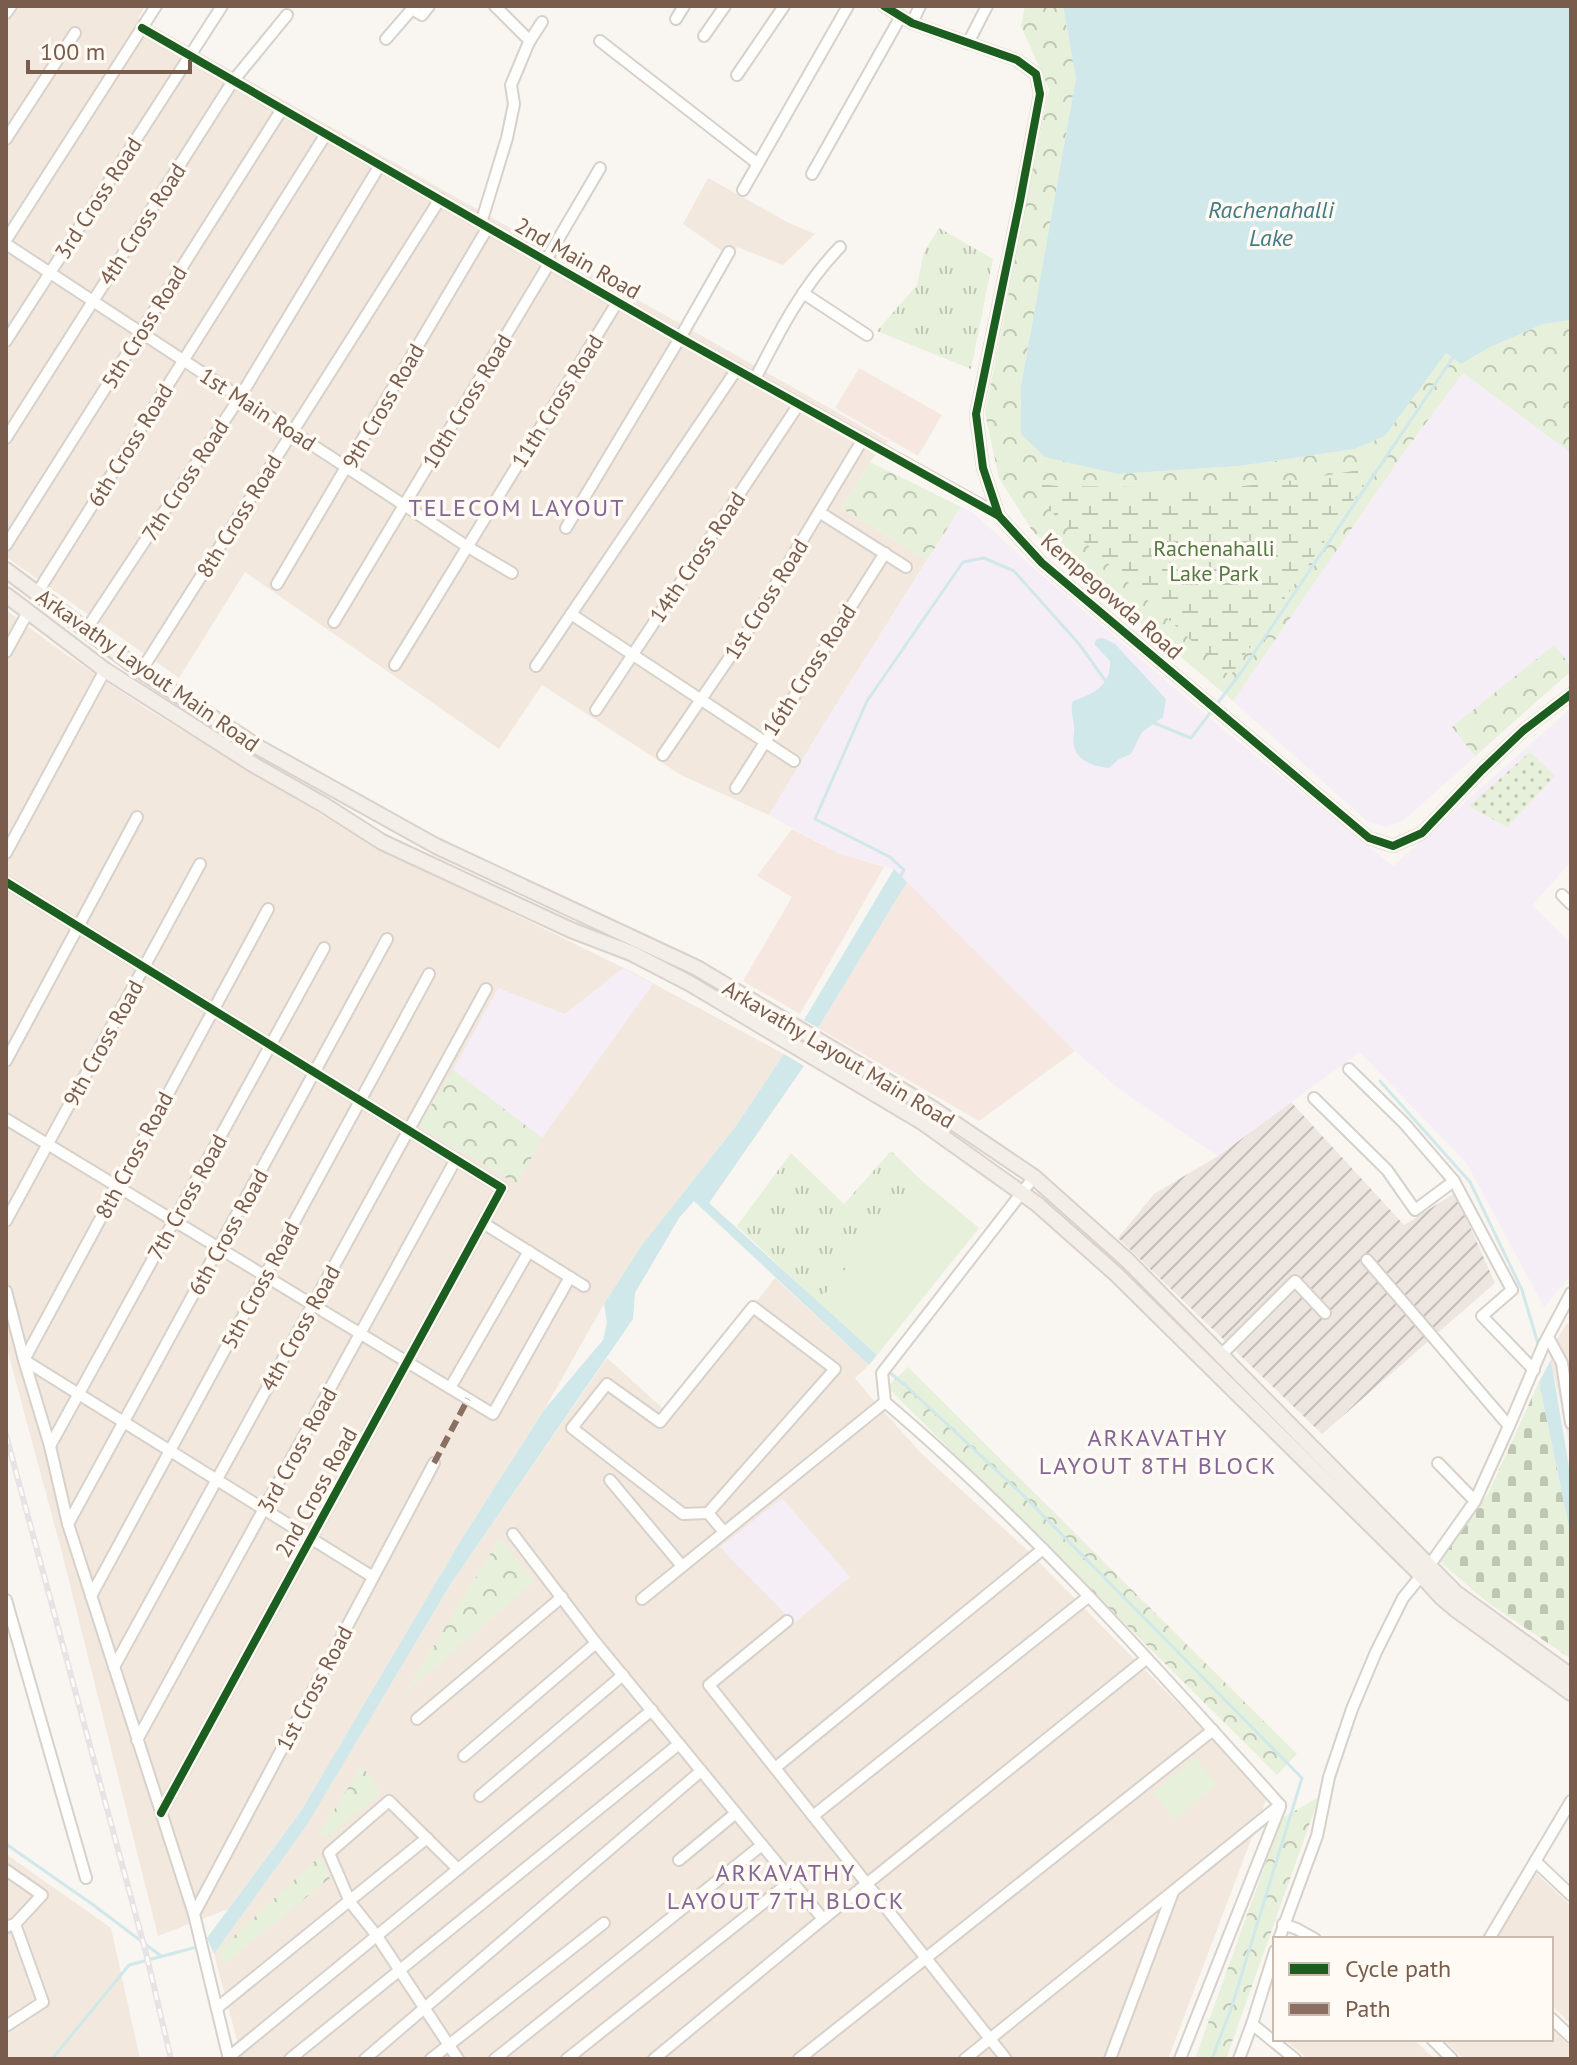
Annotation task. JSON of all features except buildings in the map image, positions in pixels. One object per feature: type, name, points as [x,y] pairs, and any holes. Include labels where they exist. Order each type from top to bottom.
[{"type":"main road","name":"Arkavathy Layout Main Road","points":[[6,570],[141,671],[258,747],[436,846],[697,968],[932,1108],[1034,1177],[1128,1261],[1222,1354],[1425,1570],[1455,1609],[1571,1693]]},
{"type":"main road","name":"Arkavathy Layout Main Road","points":[[6,595],[105,670],[382,842],[571,930],[631,953],[689,983],[922,1122],[1037,1204],[1116,1274],[1425,1570],[1571,1676]]},
{"type":"main road","points":[[428,864],[436,846]]},
{"type":"street","points":[[6,13],[11,6]]},
{"type":"street","points":[[6,242],[156,6]]},
{"type":"street","name":"3rd Cross Road","points":[[6,341],[222,6]]},
{"type":"street","points":[[386,39],[412,9],[422,15],[429,6]]},
{"type":"street","points":[[495,6],[530,41]]},
{"type":"street","points":[[676,19],[684,6]]},
{"type":"street","points":[[704,36],[725,6]]},
{"type":"street","points":[[737,75],[784,6]]},
{"type":"street","points":[[743,190],[848,6]]},
{"type":"street","name":"Kempegowda Road","points":[[884,6],[912,23],[1017,60],[1036,74],[1040,94],[976,414],[983,468],[999,516],[1042,563],[1369,838],[1393,846],[1422,833],[1524,730],[1571,694]]},
{"type":"street","points":[[912,23],[920,6]]},
{"type":"street","points":[[968,43],[987,6]]},
{"type":"street","name":"4th Cross Road","points":[[6,438],[233,81],[287,15]]},
{"type":"street","points":[[812,174],[901,16]]},
{"type":"street","name":"9th Cross Road","points":[[277,584],[347,468],[485,225],[512,115],[511,85],[542,22]]},
{"type":"street","name":"2nd Main Road","points":[[142,28],[680,338],[999,516]]},
{"type":"street","points":[[6,139],[75,33]]},
{"type":"street","points":[[600,41],[758,164]]},
{"type":"street","name":"5th Cross Road","points":[[6,545],[282,109]]},
{"type":"street","name":"6th Cross Road","points":[[37,593],[326,134]]},
{"type":"street","name":"7th Cross Road","points":[[86,630],[240,397],[380,165]]},
{"type":"street","name":"10th Cross Road","points":[[334,622],[600,168]]},
{"type":"street","name":"8th Cross Road","points":[[141,671],[440,199]]},
{"type":"street","name":"1st Main Road","points":[[6,242],[347,468],[512,573]]},
{"type":"street","points":[[755,379],[782,325],[822,265],[840,247]]},
{"type":"street","points":[[566,528],[729,252]]},
{"type":"street","points":[[803,293],[867,335]]},
{"type":"street","name":"11th Cross Road","points":[[395,665],[618,301]]},
{"type":"street","points":[[536,666],[737,369]]},
{"type":"street","name":"14th Cross Road","points":[[596,710],[799,404]]},
{"type":"street","name":"1st Cross Road","points":[[663,755],[747,632],[863,439]]},
{"type":"street","points":[[819,512],[906,567]]},
{"type":"street","name":"16th Cross Road","points":[[736,788],[885,553]]},
{"type":"street","points":[[6,652],[28,612]]},
{"type":"street","points":[[571,614],[794,761]]},
{"type":"street","points":[[6,853],[105,670]]},
{"type":"street","points":[[6,1061],[137,817]]},
{"type":"street","name":"9th Cross Road","points":[[6,1221],[200,864]]},
{"type":"street","points":[[6,882],[456,1159]]},
{"type":"street","points":[[1562,895],[1571,904]]},
{"type":"street","name":"8th Cross Road","points":[[24,1360],[268,909]]},
{"type":"street","name":"6th Cross Road","points":[[68,1524],[387,939]]},
{"type":"street","name":"7th Cross Road","points":[[50,1446],[324,948]]},
{"type":"street","name":"5th Cross Road","points":[[91,1596],[429,974]]},
{"type":"street","name":"4th Cross Road","points":[[114,1667],[486,989]]},
{"type":"street","points":[[1349,1069],[1404,1123],[1454,1181],[1512,1290],[1482,1316],[1535,1368]]},
{"type":"street","points":[[1314,1098],[1387,1170],[1415,1210],[1454,1181]]},
{"type":"street","points":[[6,1119],[493,1414],[570,1277]]},
{"type":"street","name":"3rd Cross Road","points":[[137,1740],[456,1159]]},
{"type":"street","name":"2nd Cross Road","points":[[161,1813],[502,1188],[456,1159]]},
{"type":"street","points":[[1034,1177],[882,1373],[885,1402],[969,1476],[1043,1549],[1280,1805]]},
{"type":"street","points":[[483,1223],[584,1286]]},
{"type":"street","points":[[450,1388],[529,1251]]},
{"type":"street","points":[[1367,1260],[1509,1426]]},
{"type":"street","points":[[1222,1354],[1295,1281],[1325,1313]]},
{"type":"street","points":[[6,1291],[50,1446],[68,1524],[194,1914],[229,2058],[652,1710]]},
{"type":"street","points":[[1280,1937],[1317,1836],[1329,1777],[1352,1709],[1376,1652],[1403,1598],[1475,1501],[1546,1341],[1571,1293]]},
{"type":"street","points":[[753,1307],[835,1369],[708,1513],[683,1514],[572,1428],[607,1384],[660,1422],[753,1307]]},
{"type":"street","points":[[1546,1341],[1571,1370]]},
{"type":"street","points":[[24,1360],[373,1577]]},
{"type":"street","points":[[1562,1363],[1571,1423]]},
{"type":"street","points":[[642,1599],[885,1402]]},
{"type":"street","name":"1st Cross Road","points":[[194,1914],[434,1463]]},
{"type":"street","points":[[1438,1463],[1475,1501]]},
{"type":"street","points":[[610,1480],[682,1566]]},
{"type":"street","points":[[708,1513],[724,1532]]},
{"type":"street","points":[[513,1534],[596,1643],[823,1919]]},
{"type":"street","points":[[775,1768],[1043,1549]]},
{"type":"street","points":[[417,1719],[562,1597]]},
{"type":"street","points":[[813,1816],[1088,1597]]},
{"type":"street","points":[[6,1600],[86,1878]]},
{"type":"street","points":[[787,1621],[709,1685],[1006,2059]]},
{"type":"street","points":[[464,1756],[596,1643]]},
{"type":"street","points":[[654,2059],[1146,1659]]},
{"type":"street","points":[[480,1796],[623,1675]]},
{"type":"street","points":[[799,2059],[1213,1730]]},
{"type":"street","points":[[290,2059],[679,1744]]},
{"type":"street","points":[[365,2059],[701,1771]]},
{"type":"street","points":[[458,1869],[389,1801],[329,1853],[350,1902],[377,1936],[458,2059]]},
{"type":"street","points":[[1490,1937],[1571,1801]]},
{"type":"street","points":[[965,2059],[1280,1805]]},
{"type":"street","points":[[1180,2059],[1280,1805]]},
{"type":"street","points":[[679,1860],[736,1813]]},
{"type":"street","points":[[217,2008],[427,1838]]},
{"type":"street","points":[[495,2059],[762,1845]]},
{"type":"street","points":[[1535,1861],[1571,1895]]},
{"type":"street","points":[[6,1870],[42,1895],[11,1925],[43,2002],[6,2026]]},
{"type":"street","points":[[567,2059],[791,1881]]},
{"type":"street","points":[[1110,2059],[1173,1892]]},
{"type":"street","points":[[431,2059],[604,1923]]},
{"type":"street","points":[[1283,1924],[1311,1937]]},
{"type":"street","points":[[1239,2059],[1273,1957]]},
{"type":"street","points":[[1553,2020],[1571,2037]]},
{"type":"street","points":[[1252,2024],[1295,2059]]},
{"type":"street","points":[[1434,2041],[1452,2059]]},
{"type":"shaded area","points":[[6,6],[145,6],[138,18],[888,441],[870,462],[841,508],[927,560],[769,815],[681,775],[542,685],[499,749],[245,572],[179,678],[6,557]]},
{"type":"shaded area","points":[[708,178],[815,234],[783,265],[737,247],[732,258],[683,224]]},
{"type":"shaded area","points":[[859,368],[942,415],[918,456],[835,408]]},
{"type":"shaded area","points":[[1463,373],[1571,453],[1571,671],[1404,820],[1387,827],[1367,821],[1233,701],[1405,451]]},
{"type":"shaded area","points":[[961,507],[972,512],[1226,732],[1393,866],[1571,708],[1571,862],[1532,905],[1571,944],[1571,1275],[1544,1307],[1467,1164],[1360,1052],[1218,1156],[1119,1089],[1075,1051],[894,869],[838,853],[769,815]]},
{"type":"shaded area","points":[[6,610],[147,709],[360,838],[632,972],[784,1054],[736,1126],[642,1245],[604,1304],[544,1410],[461,1540],[301,1811],[228,1909],[158,1936],[61,1549],[6,1345]]},
{"type":"shaded area","points":[[792,829],[838,853],[884,867],[800,1014],[743,981],[792,897],[757,876]]},
{"type":"shaded area","points":[[907,882],[1075,1051],[979,1121],[818,1028]]},
{"type":"shaded area","points":[[623,968],[653,984],[542,1138],[453,1070],[498,988],[565,1014]]},
{"type":"shaded area","points":[[1291,1102],[1404,1225],[1455,1193],[1495,1283],[1322,1434],[1118,1238],[1154,1194],[1218,1156]]},
{"type":"shaded area","points":[[775,1278],[869,1365],[855,1378],[921,1453],[1028,1551],[1268,1795],[1168,2059],[242,2059],[214,1954],[307,1825],[450,1585],[607,1358],[668,1413]]},
{"type":"shaded area","points":[[1567,1323],[1571,1326],[1571,1451],[1549,1352]]},
{"type":"shaded area","points":[[782,1498],[850,1577],[794,1623],[720,1547]]},
{"type":"shaded area","points":[[6,1854],[111,1928],[140,2059],[6,2059]]},
{"type":"shaded area","points":[[1536,1873],[1571,1906],[1571,2024],[1553,2007],[1553,1937],[1496,1937]]},
{"type":"shaded area","points":[[1553,2030],[1571,2047],[1571,2059],[1464,2059],[1445,2041],[1553,2041]]},
{"type":"shaded area","points":[[1286,2041],[1415,2041],[1435,2059],[1308,2059]]},
{"type":"green space","name":"Rachenahalli Lake Park","points":[[1025,6],[1063,6],[1076,78],[1021,386],[1118,474],[1239,466],[1355,449],[1385,436],[1446,353],[1461,364],[1490,347],[1543,324],[1571,320],[1571,453],[1463,373],[1405,451],[1233,701],[1033,532],[999,478],[985,413],[1049,89],[1021,26]]},
{"type":"green space","points":[[939,228],[993,259],[971,369],[877,331],[917,285],[924,252]]},
{"type":"green space","points":[[870,462],[961,507],[927,560],[841,508]]},
{"type":"green space","points":[[1377,467],[1230,676],[1043,504],[1027,483],[1226,488]]},
{"type":"green space","points":[[1554,645],[1571,666],[1571,671],[1475,756],[1452,727]]},
{"type":"green space","points":[[1530,752],[1555,776],[1507,827],[1469,806]]},
{"type":"green space","points":[[453,1070],[542,1138],[517,1184],[418,1126]]},
{"type":"green space","points":[[891,1151],[921,1180],[818,1302],[737,1226],[791,1153],[844,1204]]},
{"type":"green space","points":[[921,1180],[979,1228],[877,1355],[818,1302]]},
{"type":"green space","points":[[908,1367],[1297,1754],[1277,1775],[887,1387]]},
{"type":"green space","points":[[1539,1382],[1571,1537],[1571,1659],[1487,1602],[1439,1561],[1489,1492]]},
{"type":"green space","points":[[500,1538],[534,1582],[405,1693]]},
{"type":"green space","points":[[1195,1757],[1217,1784],[1175,1820],[1152,1793]]},
{"type":"green space","points":[[362,1766],[381,1793],[325,1839],[320,1832]]},
{"type":"green space","points":[[1319,1797],[1226,2059],[1195,2059],[1282,1818]]},
{"type":"green space","points":[[320,1856],[330,1878],[223,1965],[220,1949]]},
{"type":"water","name":"Rachenahalli Lake","points":[[1063,6],[1571,6],[1571,320],[1543,324],[1490,347],[1461,364],[1446,353],[1385,436],[1355,449],[1239,466],[1118,474],[1045,457],[1021,434],[1021,386],[1076,78]]},
{"type":"water","points":[[1103,638],[1115,644],[1166,699],[1163,717],[1142,732],[1131,754],[1109,768],[1087,762],[1079,756],[1073,744],[1073,701],[1099,688],[1110,670],[1110,661],[1094,644],[1097,639]]},
{"type":"water","points":[[894,869],[907,882],[818,1028],[804,1020]]},
{"type":"water","points":[[784,1054],[804,1066],[709,1203],[877,1355],[869,1365],[694,1201],[679,1218],[635,1293],[633,1319],[450,1585],[307,1825],[214,1954],[207,1938],[301,1811],[461,1540],[544,1410],[603,1340],[607,1322],[604,1304],[642,1245],[736,1126]]},
{"type":"water","points":[[1551,1360],[1571,1479],[1571,1537],[1539,1382]]},
{"type":"waterway","points":[[1154,723],[1191,738],[1242,671],[1454,356]]},
{"type":"waterway","points":[[899,879],[904,870],[890,857],[815,819],[867,701],[963,562],[984,558],[1014,571],[1079,644],[1105,680]]},
{"type":"waterway","points":[[1380,1081],[1470,1182],[1522,1290],[1539,1347]]},
{"type":"waterway","points":[[888,1371],[1023,1495],[1302,1778],[1232,2006],[1212,2059]]},
{"type":"waterway","points":[[6,1844],[161,1956]]},
{"type":"waterway","points":[[52,2059],[129,1965],[197,1947]]},
{"type":"railway","points":[[6,1435],[146,1953],[171,2059]]},
{"type":"marked path","points":[[434,1463],[468,1399]]},
{"type":"cycle path","points":[[884,6],[912,23],[1017,60],[1036,74],[1040,94],[976,414],[983,468],[999,516],[1042,563],[1369,838],[1393,846],[1422,833],[1524,730],[1571,694]]},
{"type":"cycle path","points":[[142,28],[680,338],[999,516]]},
{"type":"cycle path","points":[[6,882],[502,1188],[161,1813]]},
{"type":"district","name":"TELECOM LAYOUT","points":[[517,508]]},
{"type":"district","name":"ARKAVATHY LAYOUT 8TH BLOCK","points":[[1158,1452]]},
{"type":"district","name":"ARKAVATHY LAYOUT 7TH BLOCK","points":[[786,1887]]}]
